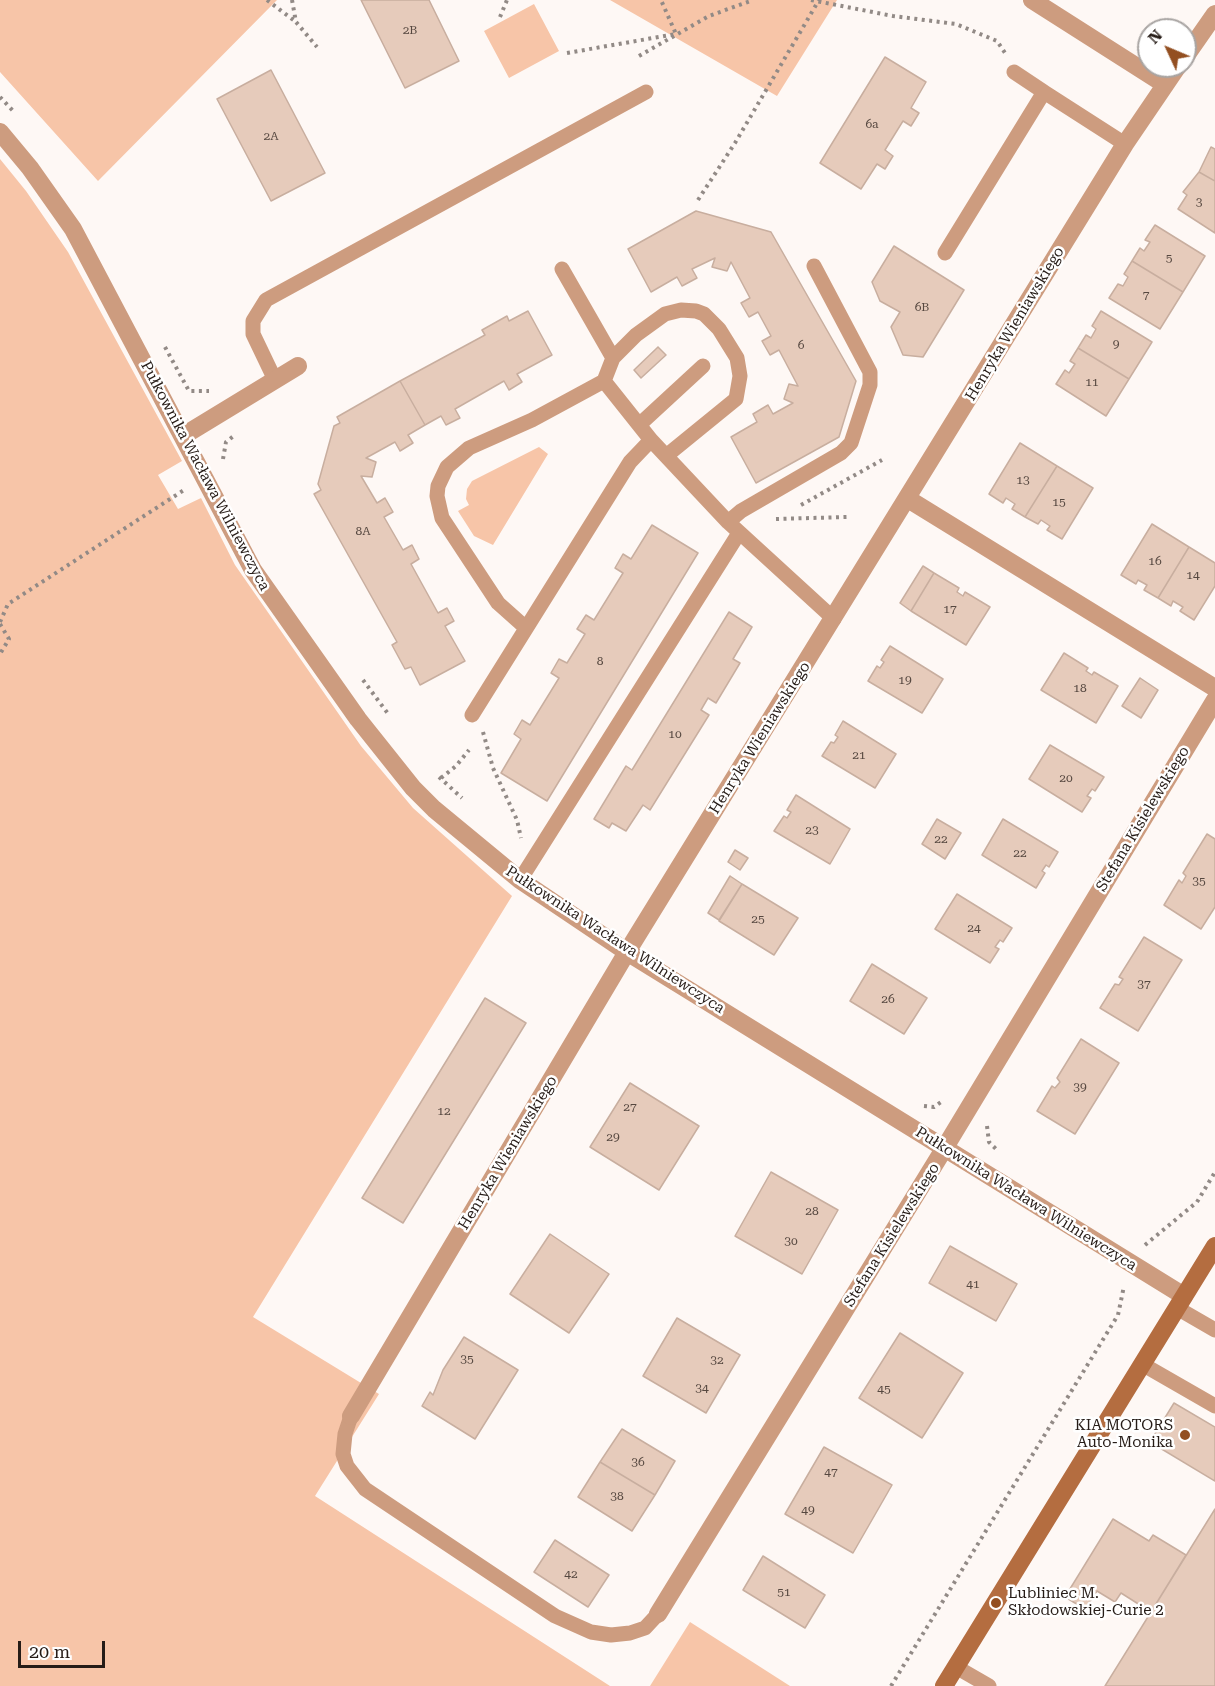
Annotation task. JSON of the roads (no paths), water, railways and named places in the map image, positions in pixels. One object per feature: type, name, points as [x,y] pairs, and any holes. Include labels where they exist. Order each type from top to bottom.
[{"type":"street","points":[[1032,0],[1164,84]]},
{"type":"street","points":[[1197,47],[1209,37],[1215,14]]},
{"type":"street","name":"Henryka Wieniawskiego","points":[[351,1416],[627,952],[1125,144],[1169,78]]},
{"type":"street","name":"Pułkownika Wacława Wilniewczyca","points":[[0,132],[30,168],[73,229],[253,570],[379,746],[434,809],[520,880],[627,952],[944,1149],[1180,1302]]},
{"type":"street","points":[[183,436],[298,366]]},
{"type":"street","points":[[908,499],[1215,688]]},
{"type":"street","name":"Stefana Kisielewskiego","points":[[658,1614],[944,1149],[1215,700]]},
{"type":"street","points":[[944,1686],[1215,1246]]},
{"type":"lane","points":[[1014,72],[1125,144]]},
{"type":"lane","points":[[275,380],[253,334],[253,321],[266,300],[646,92]]},
{"type":"lane","points":[[945,252],[1044,92]]},
{"type":"lane","points":[[520,880],[535,859],[734,528],[741,511],[841,453],[851,443],[870,385],[870,372],[814,266]]},
{"type":"lane","points":[[562,269],[613,358]]},
{"type":"lane","points":[[526,628],[498,603],[442,518],[437,496],[438,486],[447,466],[469,448],[532,420],[604,381],[613,358],[652,321],[681,310],[705,314],[729,343],[740,376],[736,399],[666,456]]},
{"type":"lane","points":[[639,426],[703,366]]},
{"type":"lane","points":[[604,381],[651,440],[734,528],[834,619]]},
{"type":"lane","points":[[472,714],[630,462],[651,440]]},
{"type":"lane","points":[[1180,1302],[1215,1330]]},
{"type":"lane","points":[[1142,1364],[1215,1406]]},
{"type":"lane","points":[[351,1416],[345,1434],[343,1454],[346,1466],[365,1489],[555,1616],[591,1632],[610,1635],[645,1628],[658,1614]]},
{"type":"lane","points":[[956,1666],[989,1686]]},
{"type":"place","name":"KIA MOTORS Auto-Monika","points":[[1185,1435]]},
{"type":"place","name":"Lubliniec M. Skłodowskiej-Curie 2","points":[[996,1603]]}]
